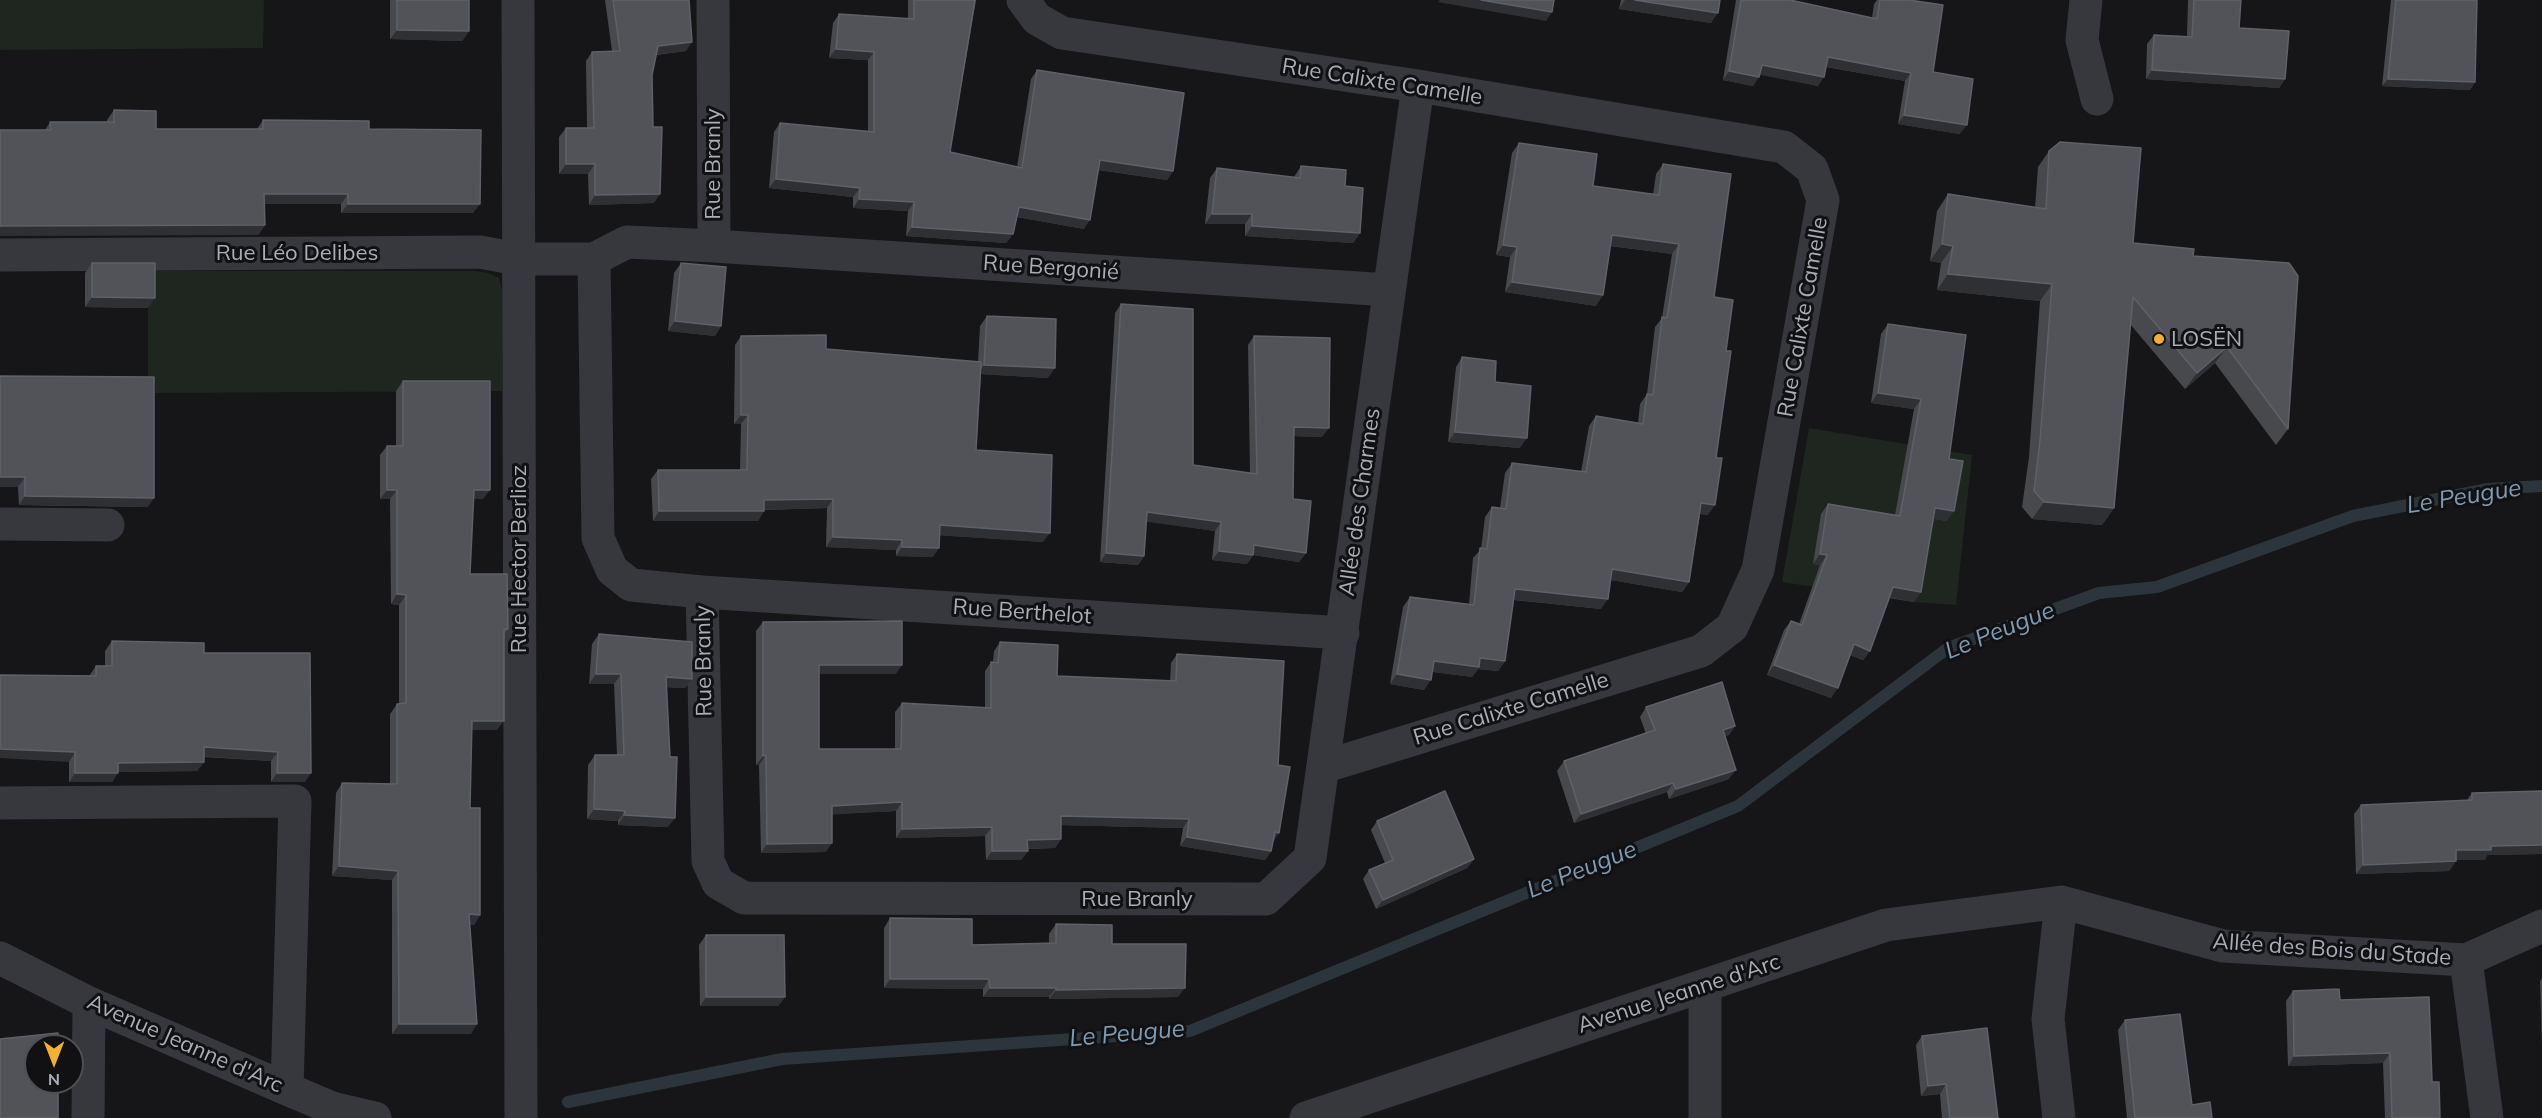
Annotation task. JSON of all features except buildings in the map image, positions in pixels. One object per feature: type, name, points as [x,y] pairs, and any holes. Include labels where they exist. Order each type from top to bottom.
[{"type":"street","name":"Rue Hector Berlioz","points":[[518,0],[521,1118]]},
{"type":"street","name":"Rue Branly","points":[[713,0],[714,246],[627,242],[594,260],[598,538],[612,570],[632,585],[702,592],[708,861],[718,883],[744,898],[1266,899]]},
{"type":"street","name":"Rue Calixte Camelle","points":[[1023,0],[1037,19],[1062,33],[1418,86],[1784,147],[1812,169],[1823,200],[1758,570],[1732,627],[1701,651],[1323,767]]},
{"type":"street","points":[[2086,0],[2082,40],[2097,99]]},
{"type":"street","name":"Allée des Charmes","points":[[1266,899],[1310,858],[1418,86]]},
{"type":"street","name":"Rue Bergonié","points":[[714,246],[1389,290]]},
{"type":"street","name":"Rue Léo Delibes","points":[[0,255],[480,252],[518,260],[594,260]]},
{"type":"street","points":[[0,524],[108,525]]},
{"type":"street","name":"Rue Berthelot","points":[[702,592],[1343,633]]},
{"type":"street","points":[[0,803],[295,801],[287,1089]]},
{"type":"street","points":[[2059,1118],[2048,1019],[2061,902]]},
{"type":"street","name":"Avenue Jeanne d'Arc","points":[[1306,1118],[1886,925],[2061,902]]},
{"type":"street","name":"Allée des Bois du Stade","points":[[2061,902],[2223,946],[2466,960],[2542,926]]},
{"type":"street","name":"Avenue Jeanne d'Arc","points":[[0,958],[89,1003],[287,1089],[332,1108],[375,1118]]},
{"type":"street","name":"Allée des Bois du Stade","points":[[2466,960],[2487,1118]]},
{"type":"street","points":[[1705,985],[1706,1118]]},
{"type":"street","points":[[88,1118],[89,1003]]},
{"type":"shaded area","points":[[0,0],[264,0],[263,48],[0,50]]},
{"type":"shaded area","points":[[148,271],[476,271],[488,273],[499,278],[502,290],[502,391],[148,393]]},
{"type":"shaded area","points":[[1809,428],[1972,455],[1956,605],[1914,602],[1782,582]]},
{"type":"waterway","name":"Le Peugue","points":[[568,1102],[782,1059],[1190,1031],[1738,806],[1948,648],[2099,593],[2157,587],[2353,516],[2488,489],[2542,486]]},
{"type":"place","name":"LOSËN","points":[[2159,339]]}]
